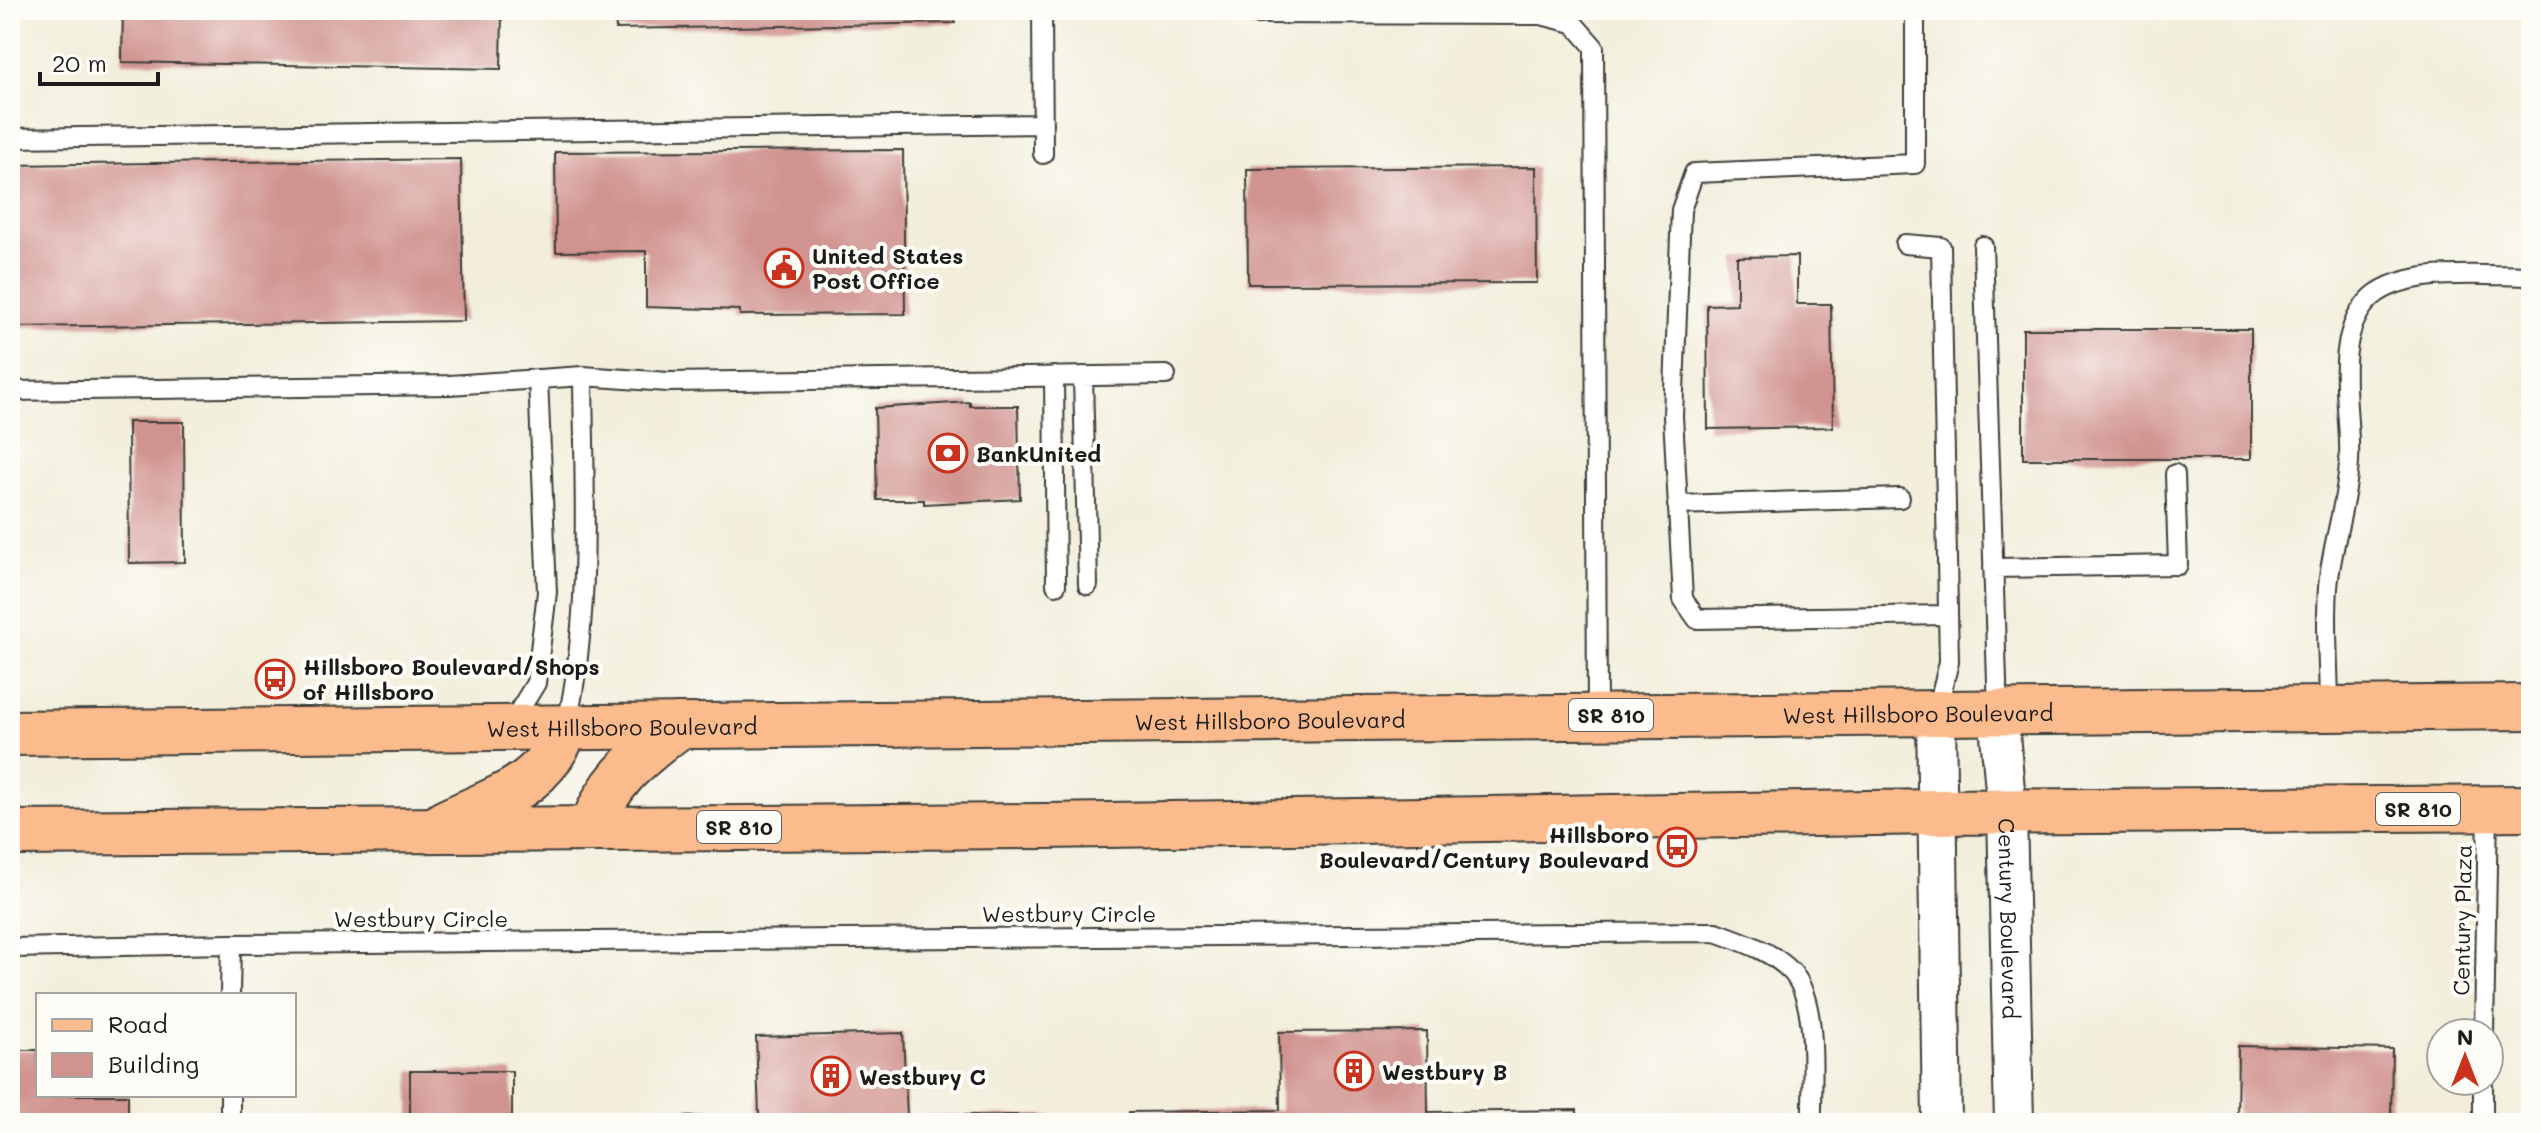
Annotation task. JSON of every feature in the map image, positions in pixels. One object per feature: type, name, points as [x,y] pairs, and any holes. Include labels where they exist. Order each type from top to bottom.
[{"type":"main road","name":"West Hillsboro Boulevard","points":[[10,733],[2531,707]]},
{"type":"main road","points":[[592,828],[602,800],[621,772],[679,726]]},
{"type":"main road","points":[[432,829],[531,782],[555,755],[566,728]]},
{"type":"main road","name":"SR 810","points":[[10,833],[1045,826],[2007,811],[2531,808]]},
{"type":"street","name":"Century Boulevard","points":[[1998,713],[2007,811],[2014,1123]]},
{"type":"street","points":[[1936,715],[1942,1123]]},
{"type":"lane","points":[[1042,10],[1043,154]]},
{"type":"lane","points":[[1255,10],[1255,14],[1541,15],[1573,23],[1594,47],[1597,715]]},
{"type":"lane","points":[[1915,10],[1915,164],[1694,173],[1681,210],[1673,416],[1677,505],[1683,599],[1697,619],[1948,615]]},
{"type":"lane","points":[[10,138],[1043,124]]},
{"type":"lane","points":[[1905,244],[1941,247],[1949,662],[1936,715]]},
{"type":"lane","points":[[1983,246],[1998,713]]},
{"type":"lane","points":[[2329,710],[2328,587],[2349,463],[2347,357],[2352,327],[2367,301],[2392,284],[2427,276],[2531,276]]},
{"type":"lane","points":[[10,391],[450,385],[583,376],[668,382],[1166,375]]},
{"type":"lane","points":[[566,728],[580,666],[585,591],[583,376]]},
{"type":"lane","points":[[1054,376],[1056,585]]},
{"type":"lane","points":[[1083,376],[1088,585]]},
{"type":"lane","points":[[508,728],[536,683],[547,592],[538,379]]},
{"type":"lane","points":[[1993,568],[2178,565],[2175,474]]},
{"type":"lane","points":[[1677,505],[1900,498]]},
{"type":"lane","name":"Century Plaza","points":[[2484,1017],[2488,809]]},
{"type":"lane","name":"Westbury Circle","points":[[10,948],[1716,932],[1760,948],[1793,973],[1809,1006],[1812,1123]]},
{"type":"lane","points":[[230,993],[231,944]]},
{"type":"lane","points":[[230,1097],[230,1123]]},
{"type":"lane","points":[[2483,1097],[2483,1123]]},
{"type":"building","points":[[123,10],[502,10],[501,69],[122,62]]},
{"type":"building","points":[[583,10],[954,10],[955,23],[616,29],[615,17],[583,17]]},
{"type":"building","points":[[903,150],[905,314],[740,315],[740,310],[646,307],[646,251],[556,252],[555,152]]},
{"type":"building","points":[[461,159],[464,321],[10,327],[10,165]]},
{"type":"building","points":[[1536,167],[1537,283],[1248,284],[1247,169]]},
{"type":"building","points":[[1797,256],[1797,304],[1831,304],[1833,427],[1708,429],[1707,305],[1737,304],[1737,257]]},
{"type":"building","points":[[2023,329],[2251,329],[2251,459],[2023,459]]},
{"type":"building","points":[[970,402],[970,406],[1018,406],[1020,499],[924,504],[924,500],[877,500],[875,408]]},
{"type":"building","points":[[128,422],[184,422],[185,562],[129,563]]},
{"type":"building","name":"Westbury B","points":[[1427,1031],[1428,1112],[1577,1110],[1577,1123],[1129,1123],[1129,1112],[1280,1110],[1279,1032]]},
{"type":"building","name":"Westbury C","points":[[903,1033],[907,1115],[1049,1115],[1049,1123],[599,1123],[599,1119],[759,1115],[756,1037]]},
{"type":"building","points":[[2238,1046],[2392,1049],[2391,1123],[2237,1123]]},
{"type":"building","points":[[10,1050],[36,1050],[36,1097],[128,1097],[128,1123],[10,1123]]},
{"type":"building","points":[[410,1071],[512,1071],[512,1123],[410,1123]]},
{"type":"place","name":"United States Post Office","points":[[784,268]]},
{"type":"place","name":"BankUnited","points":[[948,453]]},
{"type":"place","name":"Hillsboro Boulevard/Shops of Hillsboro","points":[[275,679]]},
{"type":"place","name":"Hillsboro Boulevard/Century Boulevard","points":[[1677,847]]},
{"type":"place","name":"Westbury B","points":[[1354,1071]]},
{"type":"place","name":"Westbury C","points":[[831,1076]]}]
